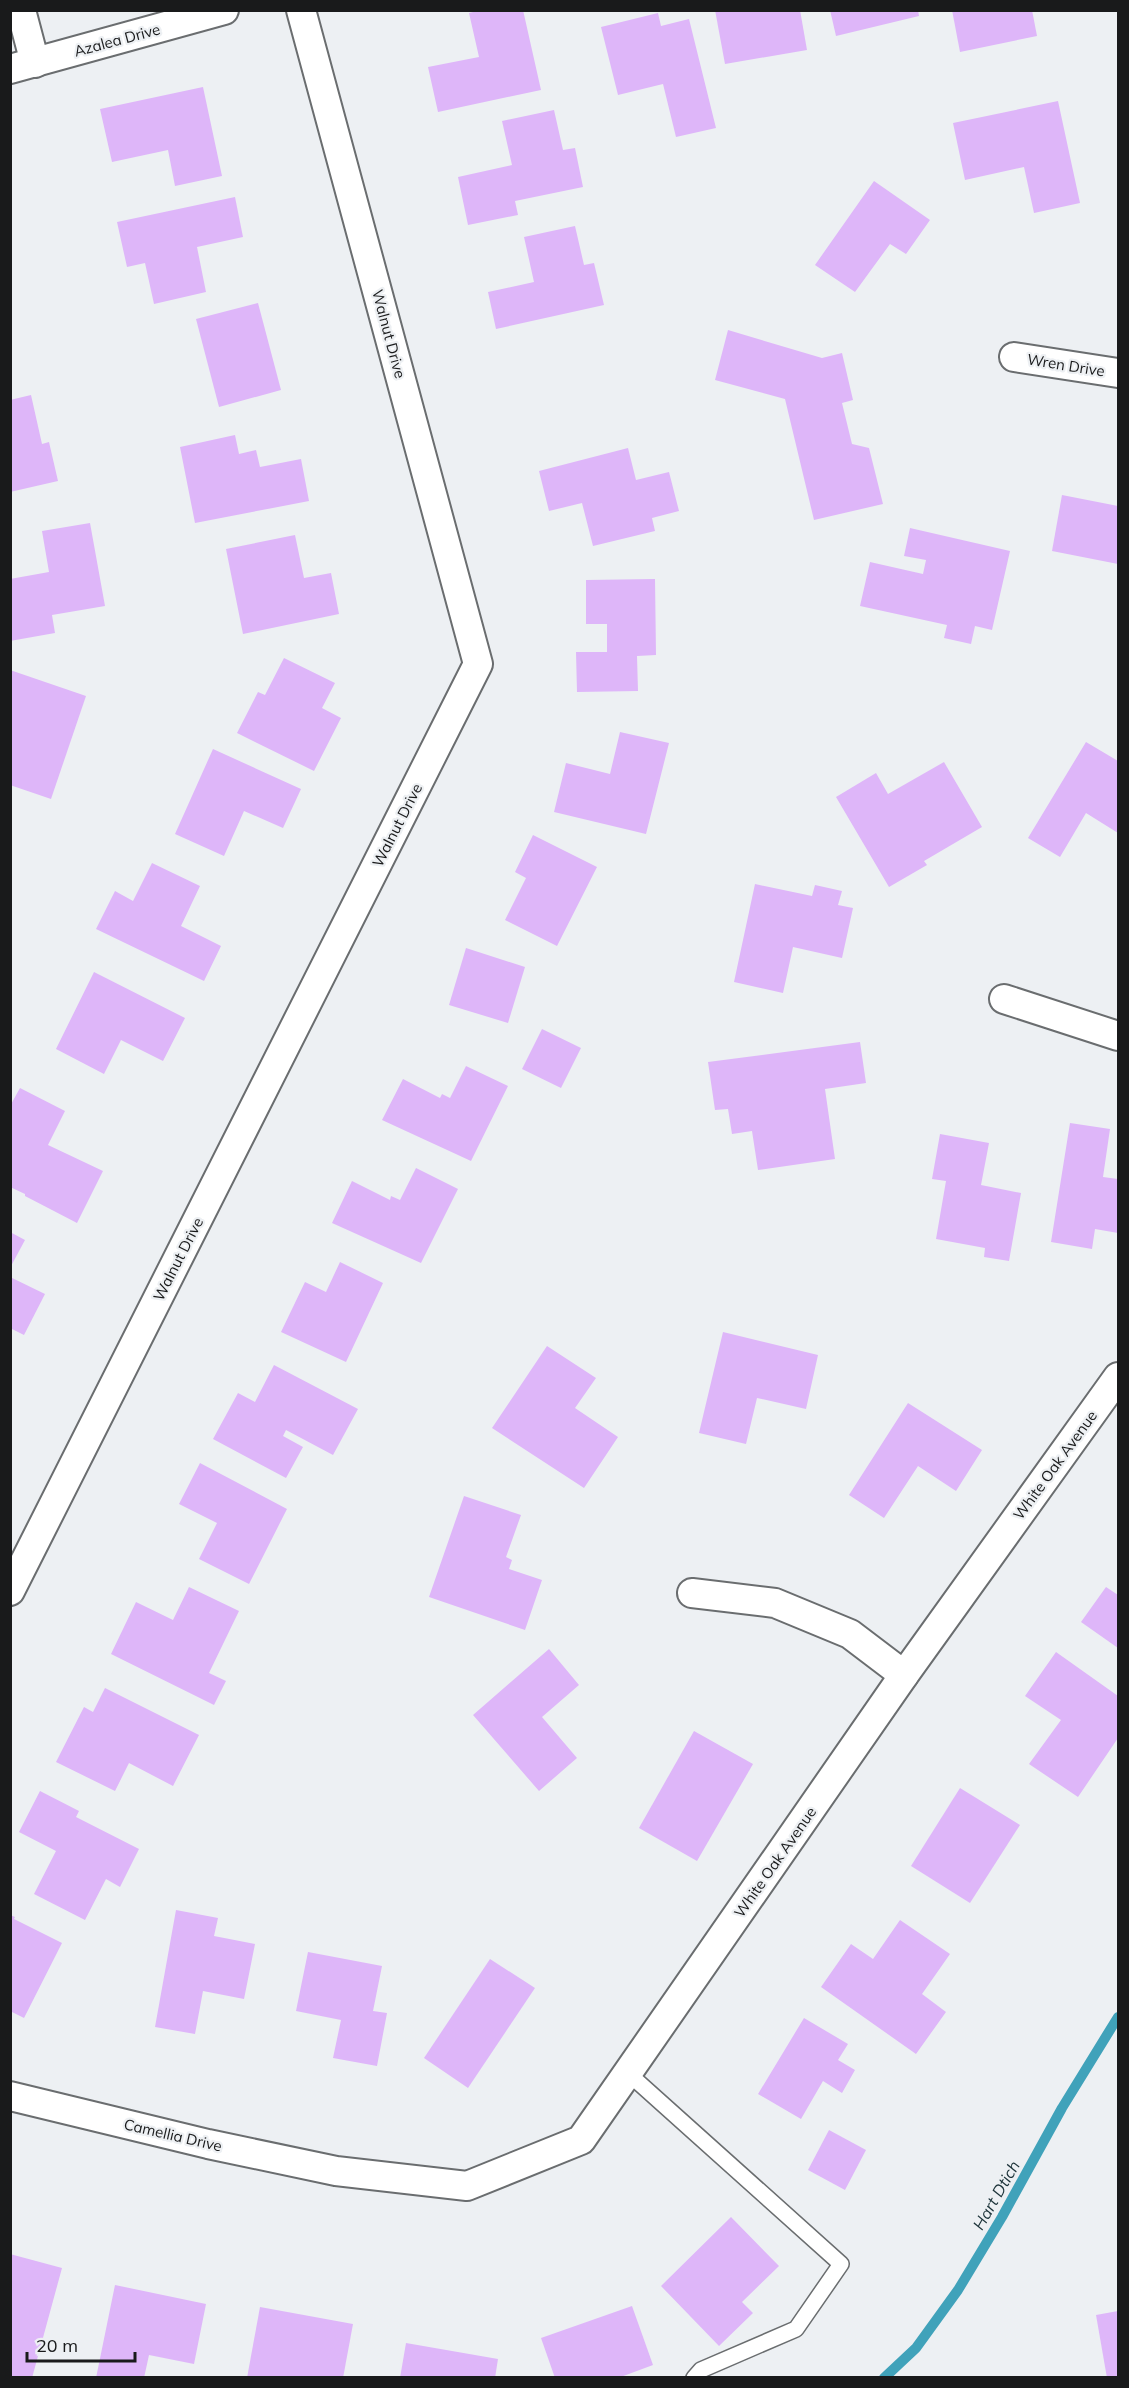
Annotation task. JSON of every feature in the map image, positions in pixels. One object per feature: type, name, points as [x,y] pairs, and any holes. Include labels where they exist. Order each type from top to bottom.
[{"type":"street","points":[[21,10],[23,66]]},
{"type":"street","name":"Azalea Drive","points":[[23,66],[224,10]]},
{"type":"street","name":"Walnut Drive","points":[[10,1591],[478,664],[301,10]]},
{"type":"street","name":"Wren Drive","points":[[1014,357],[1119,373]]},
{"type":"street","points":[[1004,999],[1119,1036]]},
{"type":"street","name":"White Oak Avenue","points":[[336,2171],[467,2186],[581,2140],[904,1676],[1119,1377]]},
{"type":"street","points":[[692,1593],[775,1603],[850,1634],[904,1676]]},
{"type":"street","name":"Camellia Drive","points":[[10,2096],[208,2144],[336,2171]]},
{"type":"lane","points":[[628,2073],[841,2264],[796,2330],[701,2370],[694,2378]]},
{"type":"building","points":[[481,10],[523,10],[541,90],[438,112],[428,67],[479,57],[469,13]]},
{"type":"building","points":[[715,10],[800,10],[807,50],[725,64]]},
{"type":"building","points":[[830,10],[918,10],[919,16],[836,36]]},
{"type":"building","points":[[952,10],[1032,10],[1037,36],[960,52]]},
{"type":"building","points":[[658,13],[661,26],[689,19],[716,128],[676,137],[663,84],[618,95],[601,27]]},
{"type":"building","points":[[203,87],[222,176],[175,186],[168,150],[112,162],[100,109]]},
{"type":"building","points":[[1058,101],[1080,203],[1034,213],[1024,167],[965,180],[953,123]]},
{"type":"building","points":[[554,110],[563,150],[575,148],[583,187],[515,201],[518,215],[468,225],[458,177],[512,165],[502,121]]},
{"type":"building","points":[[874,181],[930,220],[906,254],[890,244],[855,292],[815,265]]},
{"type":"building","points":[[235,197],[243,237],[197,247],[206,292],[154,304],[145,263],[127,267],[117,222]]},
{"type":"building","points":[[575,226],[584,265],[594,263],[604,305],[496,329],[488,292],[534,282],[524,237]]},
{"type":"building","points":[[258,303],[281,390],[219,407],[196,319]]},
{"type":"building","points":[[728,330],[822,358],[842,353],[853,400],[842,403],[852,444],[869,448],[883,504],[814,520],[785,399],[715,380]]},
{"type":"building","points":[[31,395],[42,444],[49,442],[58,481],[10,492],[10,400]]},
{"type":"building","points":[[235,435],[239,454],[256,450],[260,467],[301,459],[309,501],[195,523],[180,447]]},
{"type":"building","points":[[628,448],[636,480],[669,472],[679,511],[652,518],[655,531],[593,546],[582,503],[549,511],[539,471]]},
{"type":"building","points":[[1062,495],[1118,506],[1118,564],[1052,551]]},
{"type":"building","points":[[90,523],[105,606],[52,615],[55,633],[10,641],[10,579],[49,572],[42,531]]},
{"type":"building","points":[[910,528],[1010,551],[992,630],[975,626],[971,644],[944,638],[947,625],[860,606],[870,562],[923,574],[926,560],[904,556]]},
{"type":"building","points":[[295,535],[304,578],[331,573],[339,614],[243,634],[226,549]]},
{"type":"building","points":[[655,579],[656,655],[637,656],[638,691],[577,692],[576,652],[607,652],[607,624],[586,624],[586,580]]},
{"type":"building","points":[[284,658],[335,683],[322,708],[341,718],[314,771],[237,733],[258,692],[265,695]]},
{"type":"building","points":[[10,670],[86,696],[51,799],[10,785]]},
{"type":"building","points":[[620,732],[669,743],[646,834],[554,812],[566,763],[610,774]]},
{"type":"building","points":[[1086,742],[1118,761],[1118,833],[1086,813],[1060,857],[1028,838]]},
{"type":"building","points":[[213,749],[301,789],[283,828],[244,811],[224,856],[175,834]]},
{"type":"building","points":[[944,762],[982,827],[924,861],[927,865],[889,887],[836,797],[876,773],[888,794]]},
{"type":"building","points":[[533,835],[597,867],[557,946],[505,920],[526,878],[515,872]]},
{"type":"building","points":[[152,863],[200,886],[181,926],[221,946],[204,981],[96,929],[115,891],[133,901]]},
{"type":"building","points":[[755,884],[812,896],[815,885],[842,891],[838,905],[853,908],[842,958],[793,947],[783,993],[734,982]]},
{"type":"building","points":[[466,948],[525,967],[508,1023],[449,1005]]},
{"type":"building","points":[[94,972],[185,1018],[163,1061],[121,1040],[104,1074],[56,1049]]},
{"type":"building","points":[[542,1029],[581,1048],[561,1088],[522,1069]]},
{"type":"building","points":[[860,1042],[866,1083],[825,1089],[835,1159],[758,1170],[752,1131],[732,1134],[728,1109],[715,1110],[708,1062]]},
{"type":"building","points":[[466,1066],[508,1086],[471,1161],[382,1120],[403,1079],[440,1098],[442,1094],[450,1098]]},
{"type":"building","points":[[20,1088],[65,1111],[48,1145],[103,1171],[77,1223],[10,1187],[10,1106]]},
{"type":"building","points":[[1070,1123],[1110,1129],[1103,1177],[1118,1179],[1118,1233],[1095,1229],[1092,1249],[1051,1242]]},
{"type":"building","points":[[940,1134],[989,1143],[981,1185],[1021,1193],[1009,1261],[984,1257],[985,1248],[936,1239],[946,1181],[932,1179]]},
{"type":"building","points":[[416,1168],[458,1189],[421,1263],[332,1223],[352,1181],[390,1200],[391,1196],[400,1200]]},
{"type":"building","points":[[10,1232],[25,1240],[10,1268]]},
{"type":"building","points":[[340,1262],[383,1283],[346,1362],[281,1332],[305,1282],[326,1292]]},
{"type":"building","points":[[10,1277],[45,1294],[24,1335],[10,1328]]},
{"type":"building","points":[[723,1332],[818,1355],[806,1409],[757,1398],[746,1444],[699,1433]]},
{"type":"building","points":[[547,1346],[596,1378],[575,1408],[618,1437],[584,1488],[492,1428]]},
{"type":"building","points":[[274,1365],[358,1409],[333,1455],[286,1430],[283,1436],[303,1447],[286,1478],[213,1439],[238,1393],[255,1402]]},
{"type":"building","points":[[908,1403],[982,1450],[956,1491],[918,1466],[884,1518],[849,1495]]},
{"type":"building","points":[[200,1463],[287,1509],[249,1584],[199,1559],[217,1523],[179,1504]]},
{"type":"building","points":[[464,1496],[521,1515],[506,1557],[512,1560],[509,1569],[542,1580],[525,1630],[429,1597]]},
{"type":"building","points":[[189,1587],[239,1611],[209,1673],[226,1681],[214,1705],[111,1654],[136,1602],[173,1620]]},
{"type":"building","points":[[1106,1587],[1118,1595],[1118,1648],[1081,1622]]},
{"type":"building","points":[[549,1649],[579,1685],[542,1717],[577,1758],[539,1791],[473,1715]]},
{"type":"building","points":[[1056,1652],[1118,1696],[1118,1738],[1078,1797],[1029,1764],[1061,1720],[1025,1696]]},
{"type":"building","points":[[105,1688],[199,1735],[173,1786],[129,1763],[115,1791],[56,1762],[84,1707],[93,1712]]},
{"type":"building","points":[[694,1731],[753,1764],[697,1861],[639,1828]]},
{"type":"building","points":[[960,1788],[1020,1825],[970,1903],[911,1866]]},
{"type":"building","points":[[40,1791],[79,1811],[76,1817],[139,1849],[120,1887],[106,1879],[85,1920],[34,1894],[56,1851],[19,1832]]},
{"type":"building","points":[[176,1910],[218,1918],[214,1936],[255,1944],[244,1999],[203,1991],[195,2034],[155,2027]]},
{"type":"building","points":[[10,1915],[62,1943],[24,2018],[10,2011]]},
{"type":"building","points":[[900,1920],[950,1954],[922,1994],[946,2012],[916,2054],[821,1987],[851,1944],[873,1959]]},
{"type":"building","points":[[308,1952],[382,1966],[373,2011],[387,2013],[377,2066],[333,2058],[341,2020],[296,2011]]},
{"type":"building","points":[[490,1959],[535,1988],[468,2088],[424,2058]]},
{"type":"building","points":[[804,2018],[848,2044],[838,2060],[855,2070],[842,2093],[823,2081],[801,2119],[758,2094]]},
{"type":"building","points":[[829,2130],[866,2150],[845,2190],[808,2170]]},
{"type":"building","points":[[731,2217],[779,2266],[742,2302],[753,2313],[719,2346],[661,2286]]},
{"type":"building","points":[[10,2254],[62,2268],[32,2378],[10,2377]]},
{"type":"building","points":[[115,2285],[206,2304],[194,2364],[149,2355],[144,2378],[96,2378]]},
{"type":"building","points":[[632,2306],[653,2365],[618,2378],[555,2378],[541,2338]]},
{"type":"building","points":[[260,2307],[353,2324],[343,2378],[247,2378]]},
{"type":"building","points":[[1118,2311],[1118,2378],[1107,2378],[1096,2315]]},
{"type":"building","points":[[406,2343],[498,2359],[495,2378],[400,2378]]},
{"type":"waterway","name":"Hart Dtich","points":[[884,2378],[916,2348],[958,2290],[1002,2217],[1062,2108],[1118,2017]]}]
